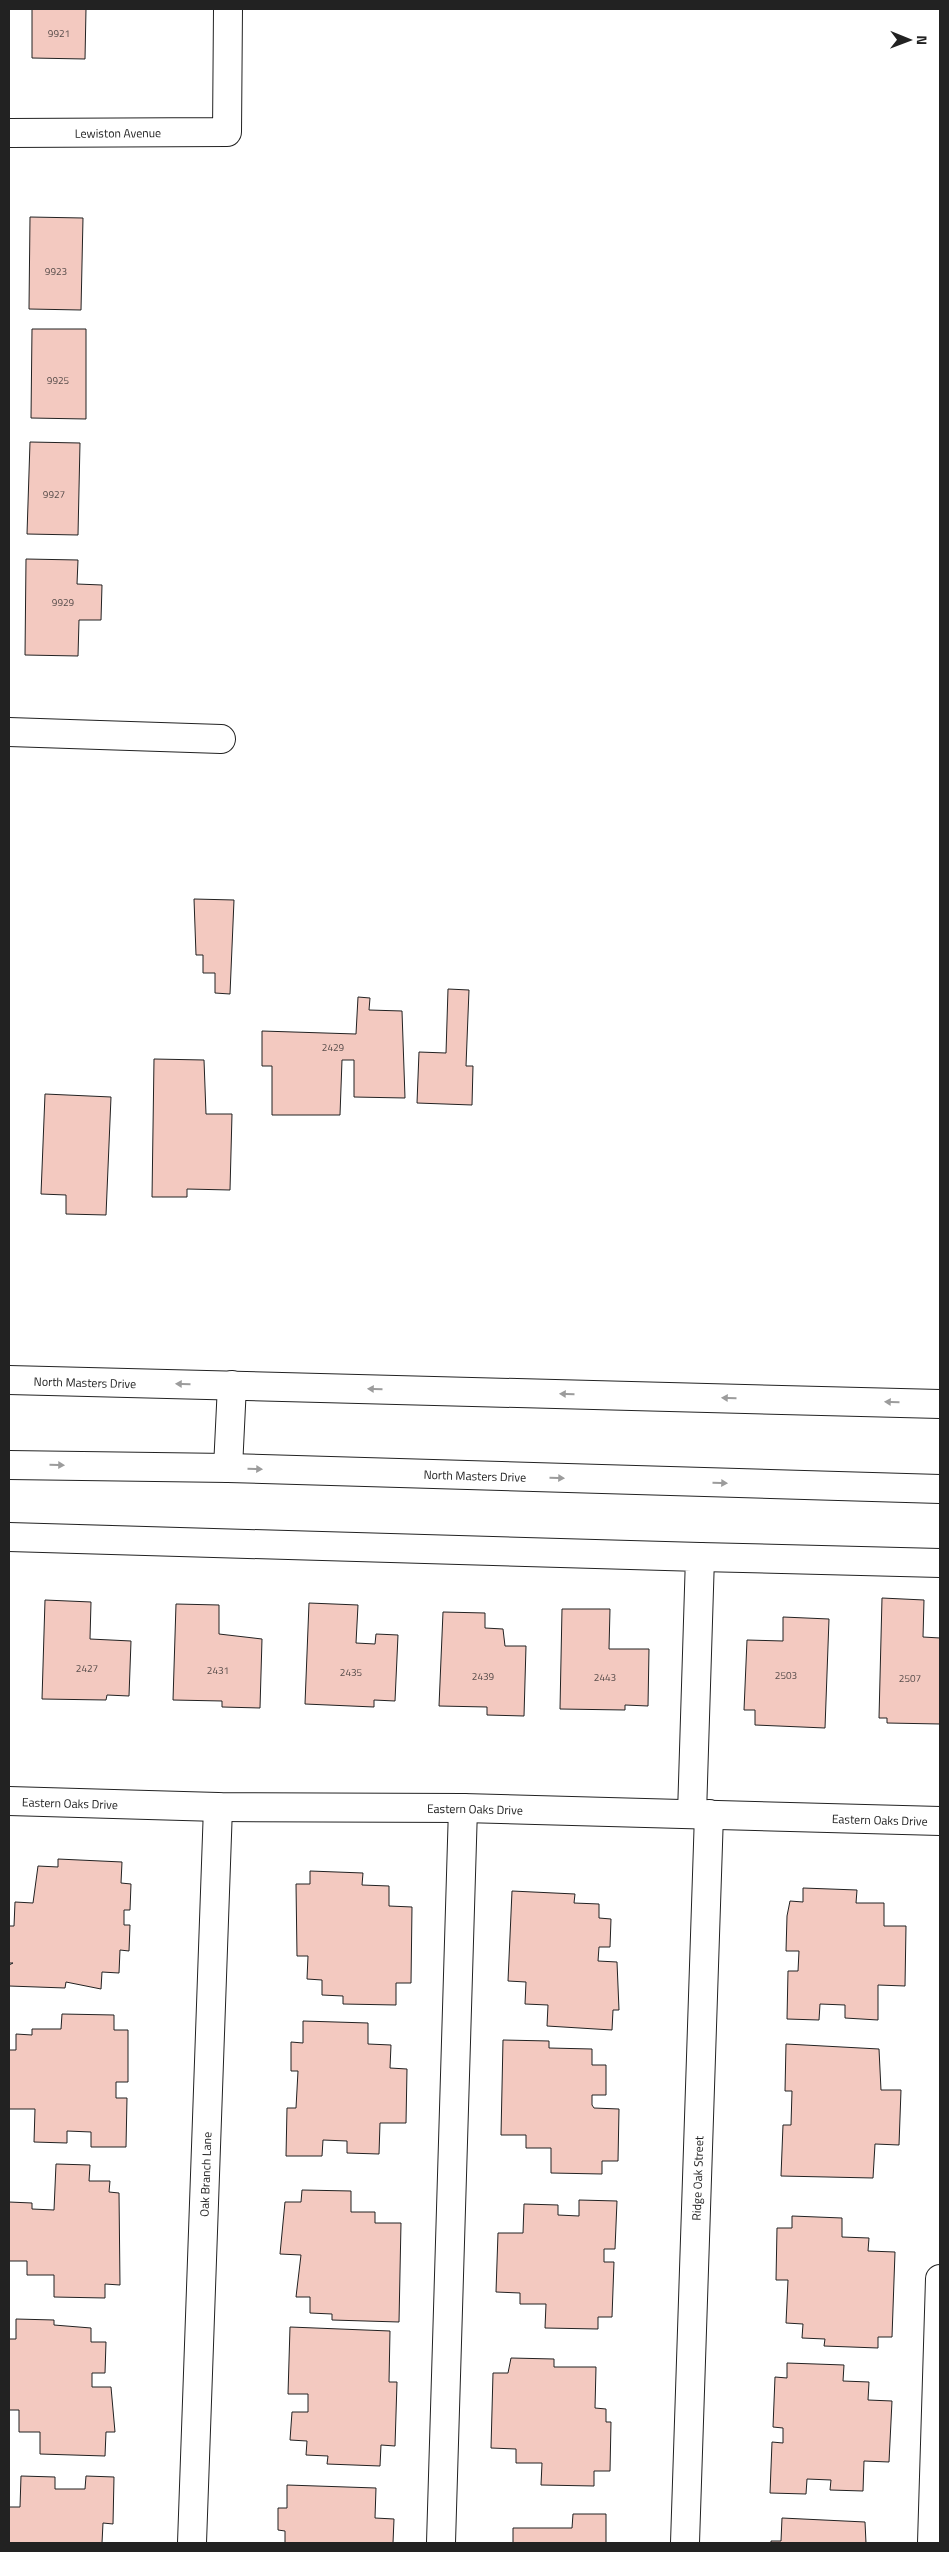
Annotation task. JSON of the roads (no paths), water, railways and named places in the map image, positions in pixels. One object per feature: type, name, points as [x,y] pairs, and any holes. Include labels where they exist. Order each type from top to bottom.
[{"type":"street","name":"Lewiston Avenue","points":[[9,133],[226,132],[228,9]]},
{"type":"street","points":[[9,732],[221,739]]},
{"type":"street","name":"North Masters Drive","points":[[9,1380],[940,1404]]},
{"type":"street","points":[[228,1468],[232,1385]]},
{"type":"street","name":"North Masters Drive","points":[[9,1465],[228,1468],[940,1489]]},
{"type":"street","points":[[9,1537],[940,1563]]},
{"type":"street","name":"Ridge Oak Street","points":[[685,2543],[701,1814],[700,1557]]},
{"type":"street","name":"Eastern Oaks Drive","points":[[9,1801],[218,1807],[463,1808],[940,1821]]},
{"type":"street","name":"Oak Branch Lane","points":[[192,2543],[218,1807]]},
{"type":"street","points":[[441,2543],[463,1808]]},
{"type":"street","points":[[932,2543],[940,2279]]}]
